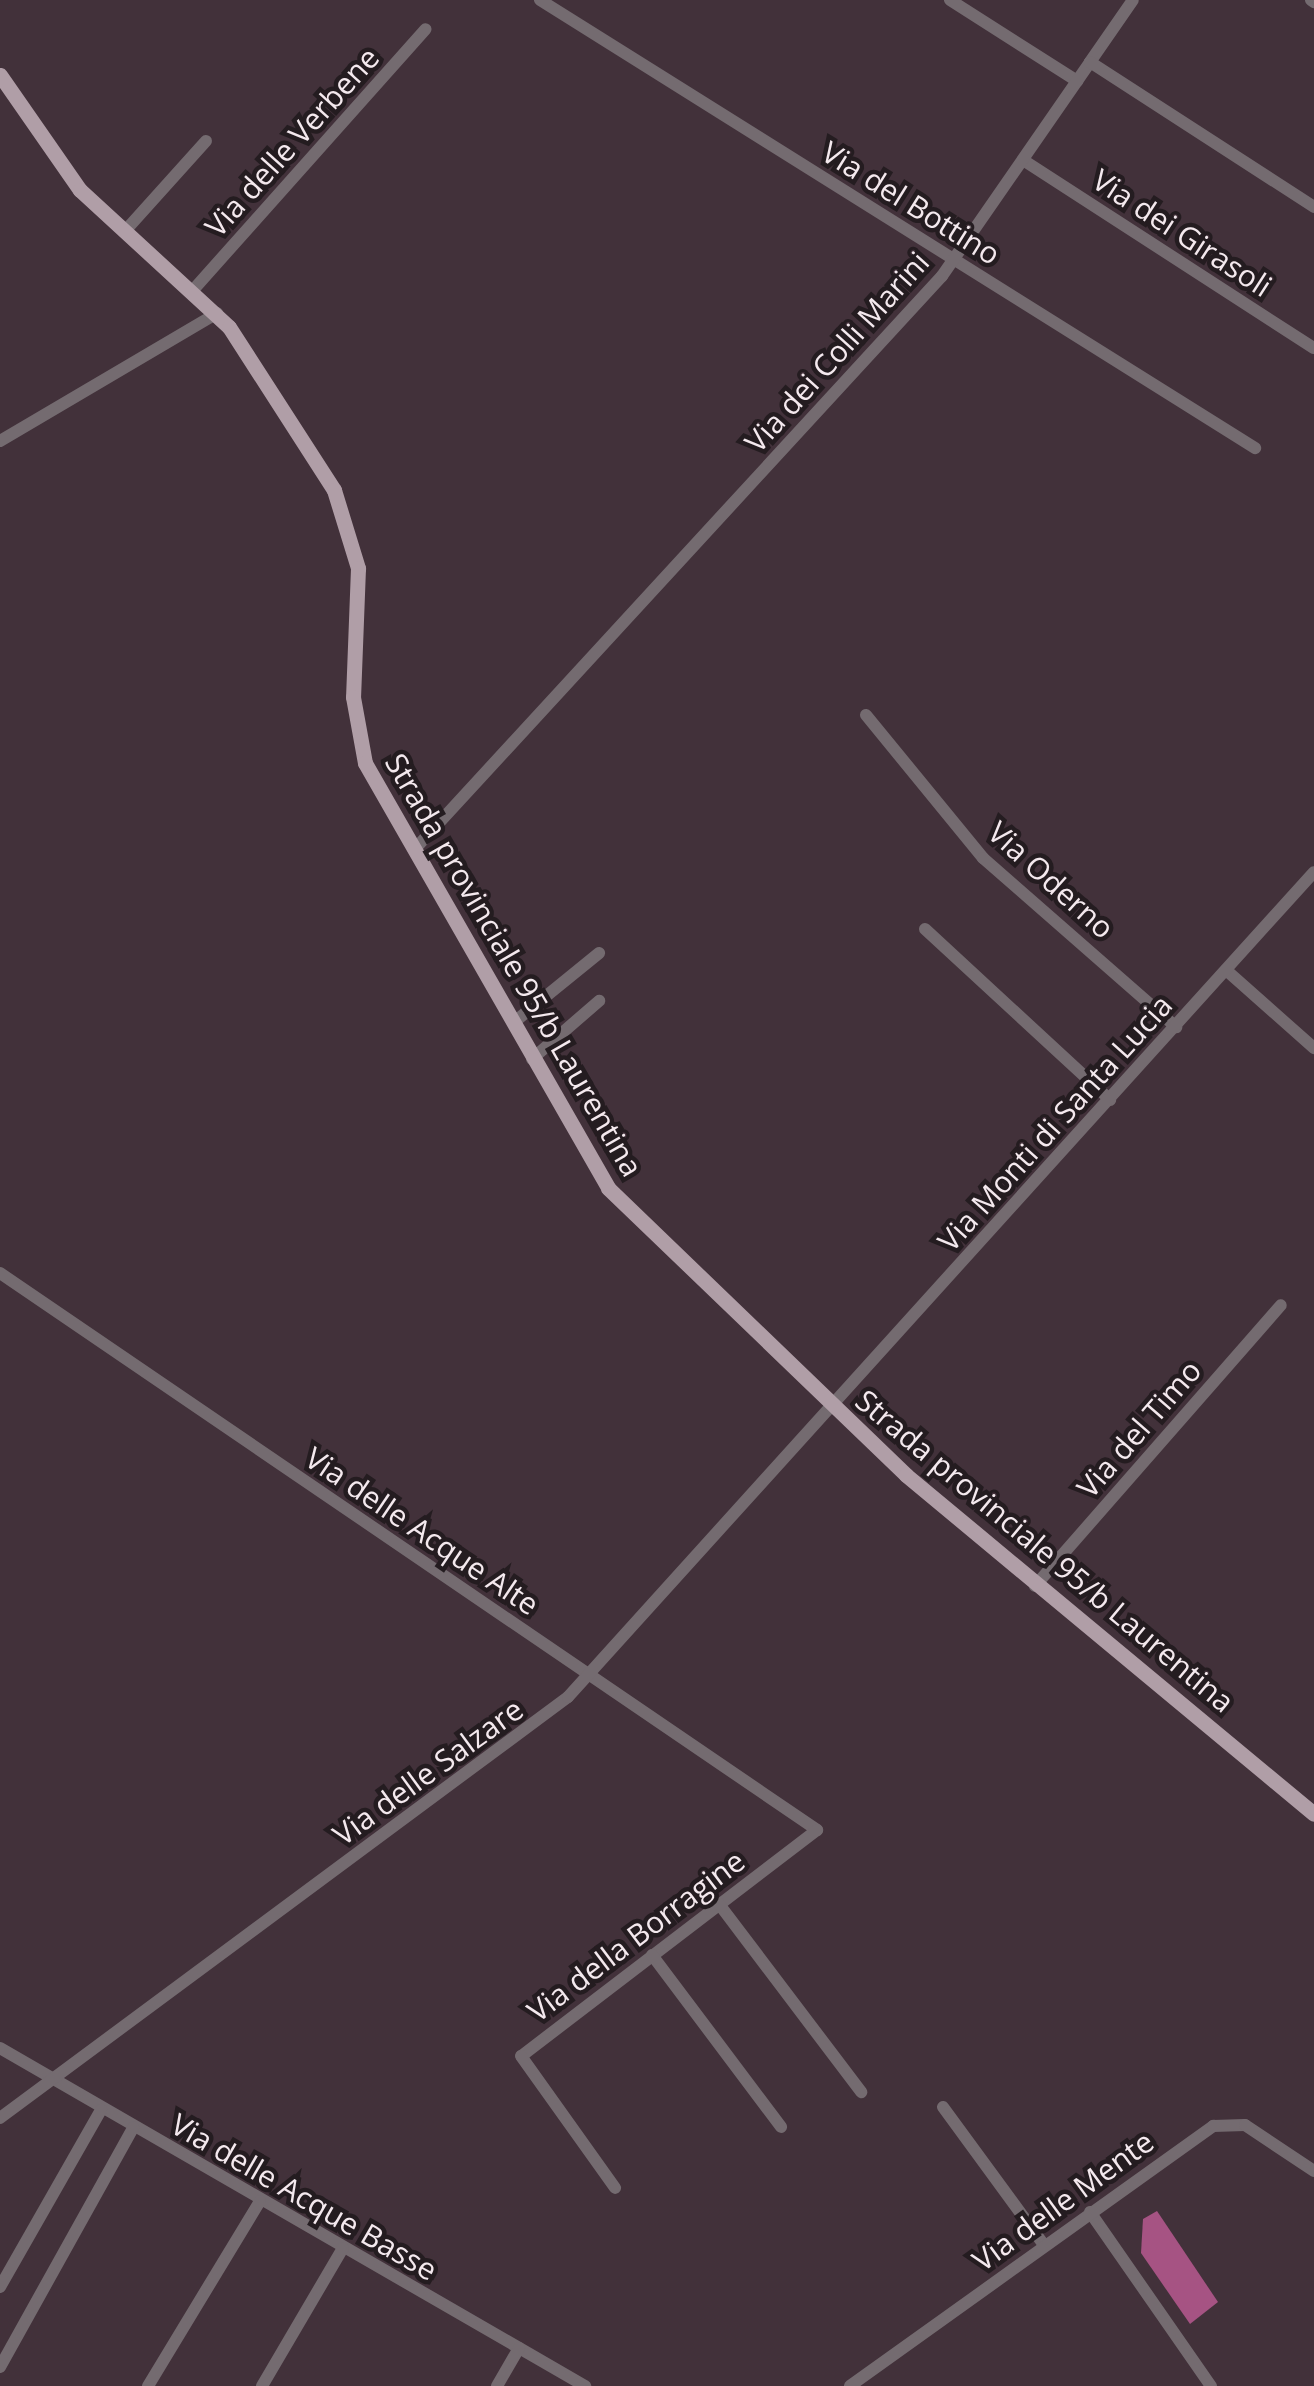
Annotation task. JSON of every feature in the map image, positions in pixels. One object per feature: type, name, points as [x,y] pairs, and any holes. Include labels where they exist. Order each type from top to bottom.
[{"type":"main road","name":"Strada provinciale 95/b Laurentina","points":[[0,75],[60,166],[125,231],[217,313],[342,506],[358,576],[357,736],[414,850],[532,1059],[618,1200],[832,1407],[1035,1586],[1314,1814]]},
{"type":"street","name":"Via del Bottino","points":[[540,0],[1256,448]]},
{"type":"street","points":[[950,0],[1077,81]]},
{"type":"street","name":"Via dei Colli Marini","points":[[414,850],[954,260],[1132,0]]},
{"type":"street","name":"Via delle Verbene","points":[[194,289],[426,29]]},
{"type":"street","points":[[1090,62],[1314,207]]},
{"type":"street","points":[[125,231],[206,140]]},
{"type":"street","name":"Via dei Girasoli","points":[[1023,160],[1314,348]]},
{"type":"street","points":[[0,440],[217,313]]},
{"type":"street","name":"Via Oderno","points":[[866,715],[983,858],[1176,1027]]},
{"type":"street","name":"Via Monti di Santa Lucia","points":[[832,1407],[1314,872]]},
{"type":"street","points":[[924,929],[1110,1100]]},
{"type":"street","points":[[513,1023],[599,952]]},
{"type":"street","points":[[1226,970],[1314,1048]]},
{"type":"street","points":[[532,1059],[599,1000]]},
{"type":"street","name":"Via delle Acque Alte","points":[[0,1273],[817,1830]]},
{"type":"street","name":"Via del Timo","points":[[1035,1586],[1281,1305]]},
{"type":"street","name":"Via delle Salzare","points":[[0,2118],[548,1714],[832,1407]]},
{"type":"street","name":"Via della Borragine","points":[[615,2188],[520,2058],[817,1830]]},
{"type":"street","points":[[720,1904],[861,2092]]},
{"type":"street","points":[[652,1955],[781,2127]]},
{"type":"street","name":"Via delle Acque Basse","points":[[0,2048],[50,2081],[580,2385]]},
{"type":"street","points":[[943,2107],[1044,2245]]},
{"type":"street","points":[[0,2287],[101,2110]]},
{"type":"street","name":"Via delle Mente","points":[[850,2386],[1090,2212],[1224,2123],[1249,2127],[1314,2171]]},
{"type":"street","points":[[0,2366],[133,2128]]},
{"type":"street","points":[[148,2386],[260,2201]]},
{"type":"street","points":[[1090,2212],[1211,2386]]},
{"type":"street","points":[[262,2386],[343,2248]]},
{"type":"street","points":[[496,2386],[519,2348]]},
{"type":"shaded area","points":[[1157,2211],[1218,2302],[1190,2324],[1141,2253],[1143,2219]]}]
